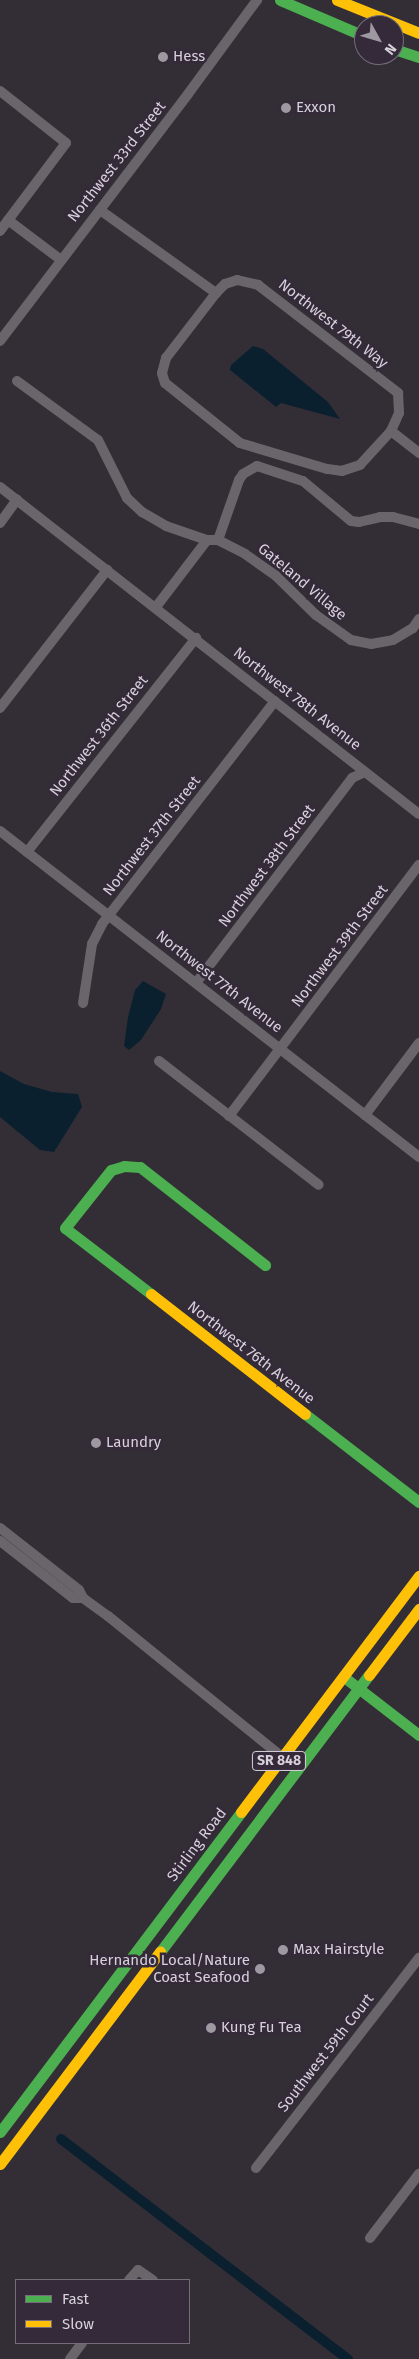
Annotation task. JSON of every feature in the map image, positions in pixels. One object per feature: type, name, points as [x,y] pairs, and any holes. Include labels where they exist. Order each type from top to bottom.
[{"type":"main road","points":[[280,0],[354,32]]},
{"type":"main road","points":[[337,0],[419,33]]},
{"type":"main road","points":[[404,52],[419,57]]},
{"type":"main road","name":"Northwest 76th Avenue","points":[[265,1265],[140,1167],[124,1166],[111,1170],[65,1228],[419,1502]]},
{"type":"main road","name":"Stirling Road","points":[[0,2132],[419,1576]]},
{"type":"main road","name":"SR 848","points":[[0,2164],[419,1609]]},
{"type":"main road","points":[[344,1677],[419,1735]]},
{"type":"main road","points":[[215,1846],[230,1859]]},
{"type":"street","name":"Northwest 33rd Street","points":[[0,341],[257,0]]},
{"type":"street","points":[[0,91],[66,143],[0,232]]},
{"type":"street","points":[[100,210],[216,294],[166,358],[162,372],[165,383],[240,443],[327,469],[342,471],[360,465],[391,431],[419,453]]},
{"type":"street","points":[[8,220],[61,260]]},
{"type":"street","name":"Northwest 79th Way","points":[[216,294],[225,284],[237,280],[258,285],[398,394],[399,413],[391,431]]},
{"type":"street","name":"Gateland Village","points":[[17,381],[98,440],[127,498],[142,512],[166,526],[207,540],[218,540],[245,554],[276,576],[316,615],[351,640],[371,644],[393,640],[413,628],[419,619]]},
{"type":"street","points":[[218,540],[239,480],[243,474],[257,466],[303,481],[351,521],[359,522],[380,517],[393,517],[419,524]]},
{"type":"street","name":"Northwest 78th Avenue","points":[[0,487],[196,638],[419,814]]},
{"type":"street","points":[[0,523],[17,500]]},
{"type":"street","points":[[156,607],[207,540]]},
{"type":"street","points":[[0,708],[107,570]]},
{"type":"street","name":"Northwest 36th Street","points":[[27,852],[196,638]]},
{"type":"street","name":"Northwest 37th Street","points":[[83,1003],[92,944],[102,924],[275,701]]},
{"type":"street","name":"Northwest 38th Street","points":[[196,983],[352,778],[365,772]]},
{"type":"street","name":"Northwest 77th Avenue","points":[[0,831],[419,1157]]},
{"type":"street","name":"Northwest 39th Street","points":[[229,1116],[281,1050],[419,865]]},
{"type":"street","points":[[365,1115],[419,1043]]},
{"type":"street","points":[[159,1060],[319,1185]]},
{"type":"street","points":[[0,1528],[79,1590],[83,1598],[108,1616],[282,1757]]},
{"type":"street","points":[[0,1541],[73,1598],[83,1598]]},
{"type":"street","name":"Southwest 59th Court","points":[[256,2168],[419,1958]]},
{"type":"street","points":[[370,2238],[419,2174]]},
{"type":"street","points":[[131,2279],[138,2270],[152,2279]]},
{"type":"street","points":[[70,2359],[81,2344]]},
{"type":"water","points":[[253,346],[263,349],[328,402],[340,419],[281,403],[276,407],[230,370],[231,365]]},
{"type":"water","points":[[143,981],[166,994],[161,1009],[141,1040],[129,1050],[124,1046],[128,1017],[135,990]]},
{"type":"water","points":[[0,1071],[24,1084],[52,1092],[78,1094],[82,1107],[54,1152],[40,1150],[0,1117]]},
{"type":"waterway","points":[[61,2139],[348,2359]]},
{"type":"traffic: fast","points":[[280,0],[354,32]]},
{"type":"traffic: fast","points":[[404,52],[419,57]]},
{"type":"traffic: fast","points":[[151,1294],[65,1228],[111,1170],[124,1166],[140,1167],[265,1265]]},
{"type":"traffic: fast","points":[[305,1414],[419,1502]]},
{"type":"traffic: fast","points":[[160,1952],[369,1675]]},
{"type":"traffic: fast","points":[[344,1677],[419,1735]]},
{"type":"traffic: fast","points":[[0,2132],[241,1812]]},
{"type":"traffic: slow","points":[[337,0],[419,33]]},
{"type":"traffic: slow","points":[[151,1294],[305,1414]]},
{"type":"traffic: slow","points":[[241,1812],[419,1576]]},
{"type":"traffic: slow","points":[[369,1675],[419,1609]]},
{"type":"traffic: slow","points":[[0,2164],[160,1952]]},
{"type":"place","name":"Hess","points":[[163,57]]},
{"type":"place","name":"Exxon","points":[[286,108]]},
{"type":"place","name":"Laundry","points":[[96,1443]]},
{"type":"place","name":"Max Hairstyle","points":[[283,1950]]},
{"type":"place","name":"Hernando Local/Nature Coast Seafood","points":[[260,1969]]},
{"type":"place","name":"Kung Fu Tea","points":[[211,2028]]}]
